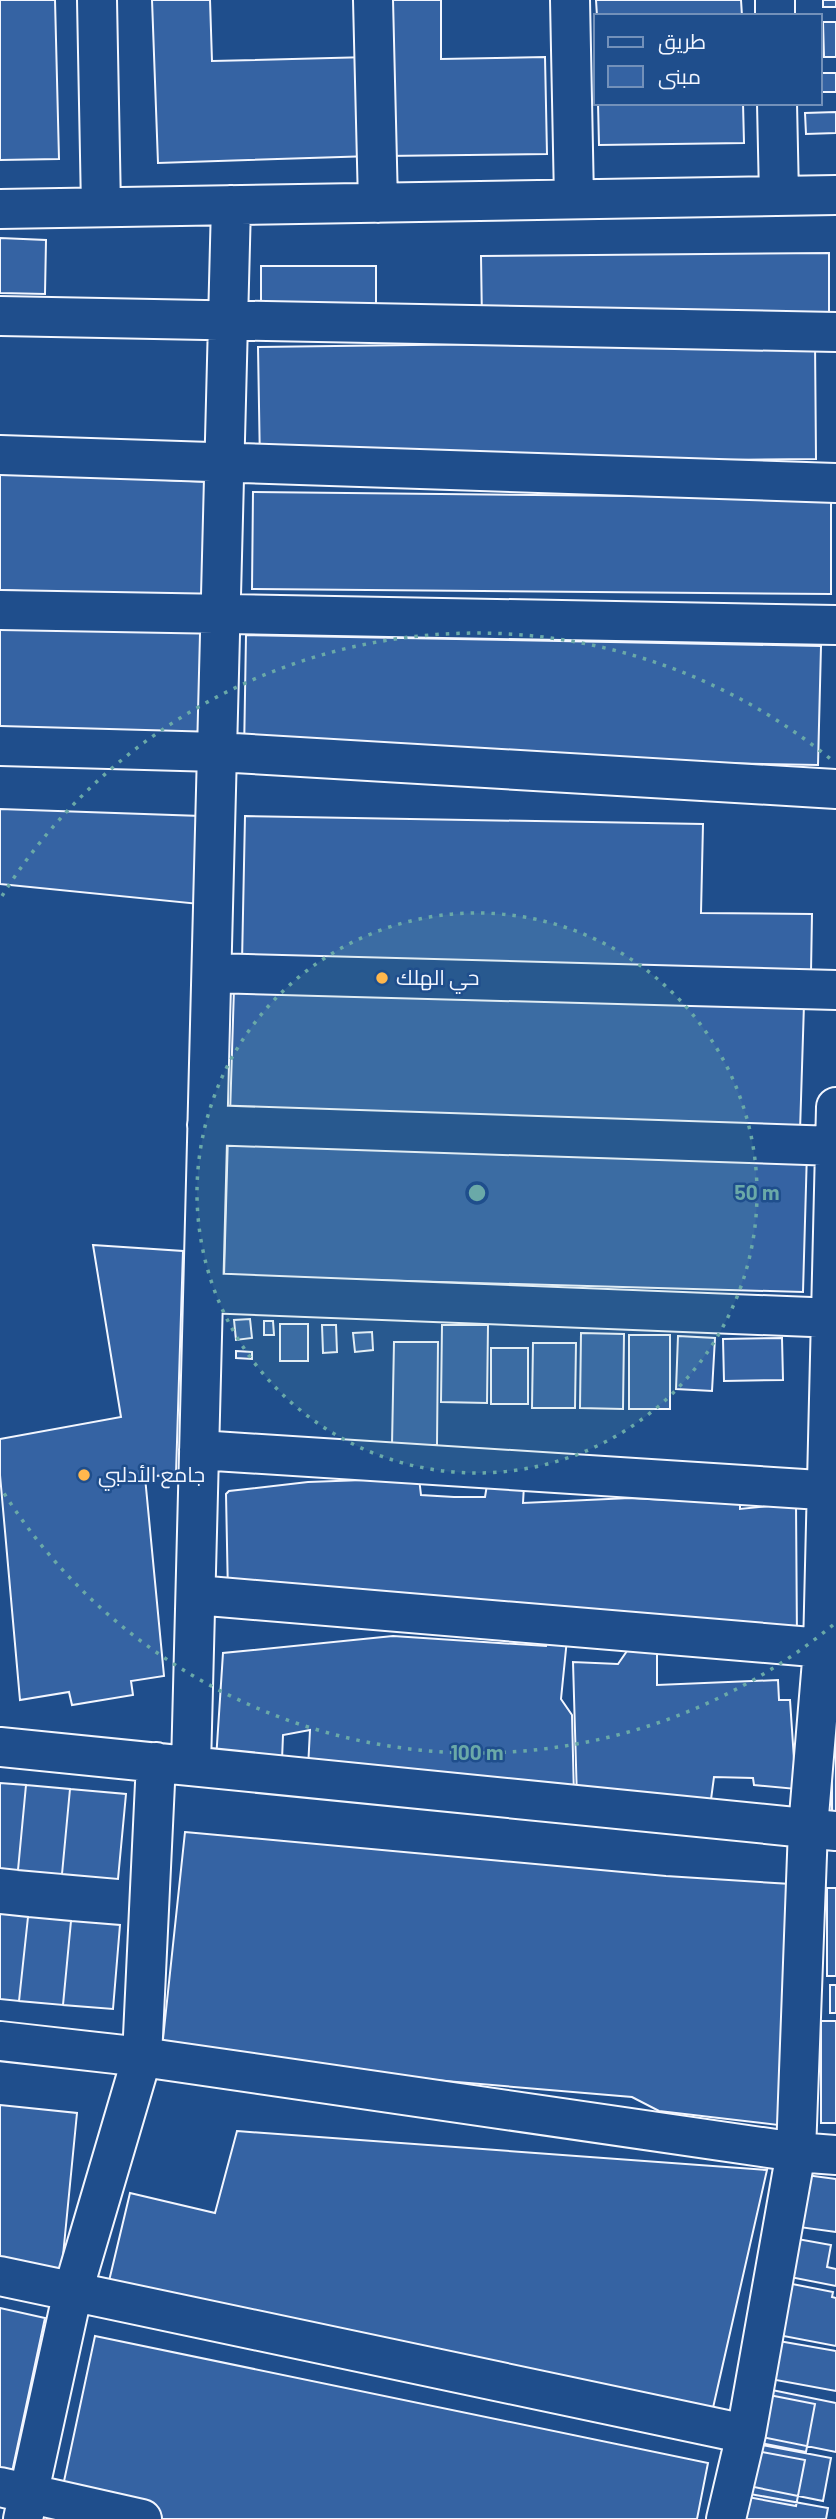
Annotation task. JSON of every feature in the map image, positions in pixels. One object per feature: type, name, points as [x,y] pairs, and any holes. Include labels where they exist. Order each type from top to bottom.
[{"type":"street","points":[[97,0],[101,207]]},
{"type":"street","points":[[373,0],[378,203]]},
{"type":"street","points":[[569,0],[574,199]]},
{"type":"street","points":[[777,105],[779,196]]},
{"type":"street","points":[[0,209],[836,195]]},
{"type":"street","points":[[142,2519],[18,2500],[73,2291],[142,2057],[174,1764],[196,1595],[231,205]]},
{"type":"street","points":[[0,316],[836,332]]},
{"type":"street","points":[[0,456],[224,460],[836,483]]},
{"type":"street","points":[[0,610],[836,625]]},
{"type":"street","points":[[0,746],[217,752],[836,789]]},
{"type":"street","points":[[212,974],[836,990]]},
{"type":"street","points":[[726,2519],[746,2434],[796,2152],[822,1829],[829,1649],[836,1107]]},
{"type":"street","points":[[207,1125],[836,1146]]},
{"type":"street","points":[[205,1293],[833,1318]]},
{"type":"street","points":[[199,1450],[831,1491]]},
{"type":"street","points":[[196,1595],[829,1649]]},
{"type":"street","points":[[0,1747],[822,1829]]},
{"type":"street","points":[[0,2041],[142,2057],[796,2152],[836,2155]]},
{"type":"street","points":[[0,2276],[746,2434]]},
{"type":"building","points":[[0,0],[55,0],[59,159],[0,160]]},
{"type":"building","points":[[152,0],[210,0],[212,61],[369,57],[372,156],[158,163]]},
{"type":"building","points":[[382,0],[441,0],[441,59],[545,57],[547,154],[384,156]]},
{"type":"building","points":[[596,0],[741,0],[742,14],[597,14]]},
{"type":"building","points":[[823,0],[836,0],[836,7],[823,7]]},
{"type":"building","points":[[823,22],[836,22],[836,57],[824,57]]},
{"type":"building","points":[[822,73],[836,73],[836,92],[822,92]]},
{"type":"building","points":[[598,105],[743,105],[744,143],[599,145]]},
{"type":"building","points":[[836,112],[836,133],[806,134],[805,113]]},
{"type":"building","points":[[0,238],[46,240],[45,294],[0,293]]},
{"type":"building","points":[[829,253],[829,324],[482,323],[481,256]]},
{"type":"building","points":[[261,266],[376,266],[376,316],[261,316]]},
{"type":"building","points":[[815,340],[816,459],[260,465],[258,347]]},
{"type":"building","points":[[0,473],[213,482],[208,599],[0,590]]},
{"type":"building","points":[[253,492],[831,498],[831,594],[252,589]]},
{"type":"building","points":[[0,611],[209,620],[204,752],[0,744]]},
{"type":"building","points":[[246,635],[821,646],[818,765],[244,754]]},
{"type":"building","points":[[0,809],[201,816],[199,904],[0,884]]},
{"type":"building","points":[[245,816],[703,824],[701,913],[812,914],[811,972],[242,962]]},
{"type":"building","points":[[234,988],[804,1004],[800,1131],[230,1115]]},
{"type":"building","points":[[228,1135],[807,1151],[803,1292],[224,1276]]},
{"type":"building","name":"جامع الأدلبي","points":[[93,1245],[183,1251],[176,1474],[145,1477],[164,1676],[131,1681],[133,1695],[72,1705],[69,1692],[20,1700],[0,1475],[0,1439],[121,1417]]},
{"type":"building","points":[[250,1319],[252,1338],[236,1340],[234,1320]]},
{"type":"building","points":[[264,1321],[273,1321],[274,1335],[264,1335]]},
{"type":"building","points":[[280,1324],[308,1324],[308,1361],[280,1361]]},
{"type":"building","points":[[322,1325],[336,1325],[337,1352],[323,1353]]},
{"type":"building","points":[[442,1325],[488,1325],[487,1403],[441,1402]]},
{"type":"building","points":[[372,1332],[373,1350],[355,1352],[353,1333]]},
{"type":"building","points":[[581,1333],[624,1334],[623,1409],[580,1408]]},
{"type":"building","points":[[629,1335],[670,1335],[670,1409],[629,1409]]},
{"type":"building","points":[[678,1336],[715,1338],[712,1391],[676,1389]]},
{"type":"building","points":[[782,1338],[783,1380],[724,1381],[723,1339]]},
{"type":"building","points":[[394,1342],[438,1342],[437,1445],[392,1445]]},
{"type":"building","points":[[533,1343],[576,1343],[575,1408],[532,1408]]},
{"type":"building","points":[[491,1348],[528,1348],[528,1404],[491,1404]]},
{"type":"building","points":[[236,1351],[252,1352],[252,1359],[236,1358]]},
{"type":"building","points":[[419,1478],[421,1495],[485,1497],[487,1485],[524,1485],[523,1503],[630,1498],[669,1500],[676,1491],[740,1499],[740,1509],[796,1503],[797,1641],[228,1595],[226,1494],[229,1491],[308,1482]]},
{"type":"building","points":[[393,1636],[546,1646],[547,1639],[567,1639],[561,1699],[572,1715],[574,1797],[308,1768],[310,1730],[283,1735],[282,1760],[216,1760],[223,1653]]},
{"type":"building","points":[[627,1651],[657,1651],[657,1685],[778,1680],[779,1700],[790,1700],[796,1789],[754,1785],[753,1778],[714,1777],[710,1807],[577,1799],[573,1662],[618,1664]]},
{"type":"building","points":[[832,1736],[836,1736],[836,1812],[832,1812]]},
{"type":"building","points":[[0,1783],[26,1785],[18,1870],[0,1868]]},
{"type":"building","points":[[26,1785],[70,1789],[62,1874],[18,1870]]},
{"type":"building","points":[[70,1789],[126,1794],[118,1879],[62,1874]]},
{"type":"building","points":[[185,1832],[666,1876],[791,1884],[778,2125],[659,2111],[632,2097],[386,2076],[162,2048]]},
{"type":"building","points":[[827,1888],[836,1888],[836,1976],[827,1976]]},
{"type":"building","points":[[0,1914],[28,1917],[19,2001],[0,1999]]},
{"type":"building","points":[[28,1917],[71,1921],[63,2005],[19,2001]]},
{"type":"building","points":[[71,1921],[120,1925],[113,2009],[63,2005]]},
{"type":"building","points":[[830,1985],[836,1985],[836,2013],[830,2013]]},
{"type":"building","points":[[821,2021],[836,2021],[836,2123],[821,2123]]},
{"type":"building","points":[[0,2105],[77,2113],[61,2276],[0,2261]]},
{"type":"building","points":[[237,2131],[767,2170],[710,2421],[104,2302],[130,2193],[215,2213]]},
{"type":"building","points":[[806,2175],[836,2179],[836,2232],[799,2227]]},
{"type":"building","points":[[792,2238],[831,2245],[827,2267],[836,2269],[836,2286],[785,2276]]},
{"type":"building","points":[[782,2282],[833,2292],[832,2297],[836,2298],[836,2346],[773,2334]]},
{"type":"building","points":[[0,2308],[45,2318],[9,2486],[0,2485]]},
{"type":"building","points":[[95,2336],[708,2463],[697,2519],[151,2519],[60,2500]]},
{"type":"building","points":[[773,2340],[836,2351],[836,2391],[765,2378]]},
{"type":"building","points":[[762,2388],[836,2403],[836,2452],[752,2435]]},
{"type":"building","points":[[764,2394],[815,2404],[806,2452],[755,2442]]},
{"type":"building","points":[[747,2442],[831,2458],[823,2501],[739,2484]]},
{"type":"building","points":[[751,2450],[805,2460],[796,2506],[742,2496]]},
{"type":"building","points":[[739,2492],[828,2508],[826,2519],[734,2519]]},
{"type":"place","name":"حي الهلك","points":[[382,978]]},
{"type":"place","name":"جامع الأدلبي","points":[[84,1475]]}]
